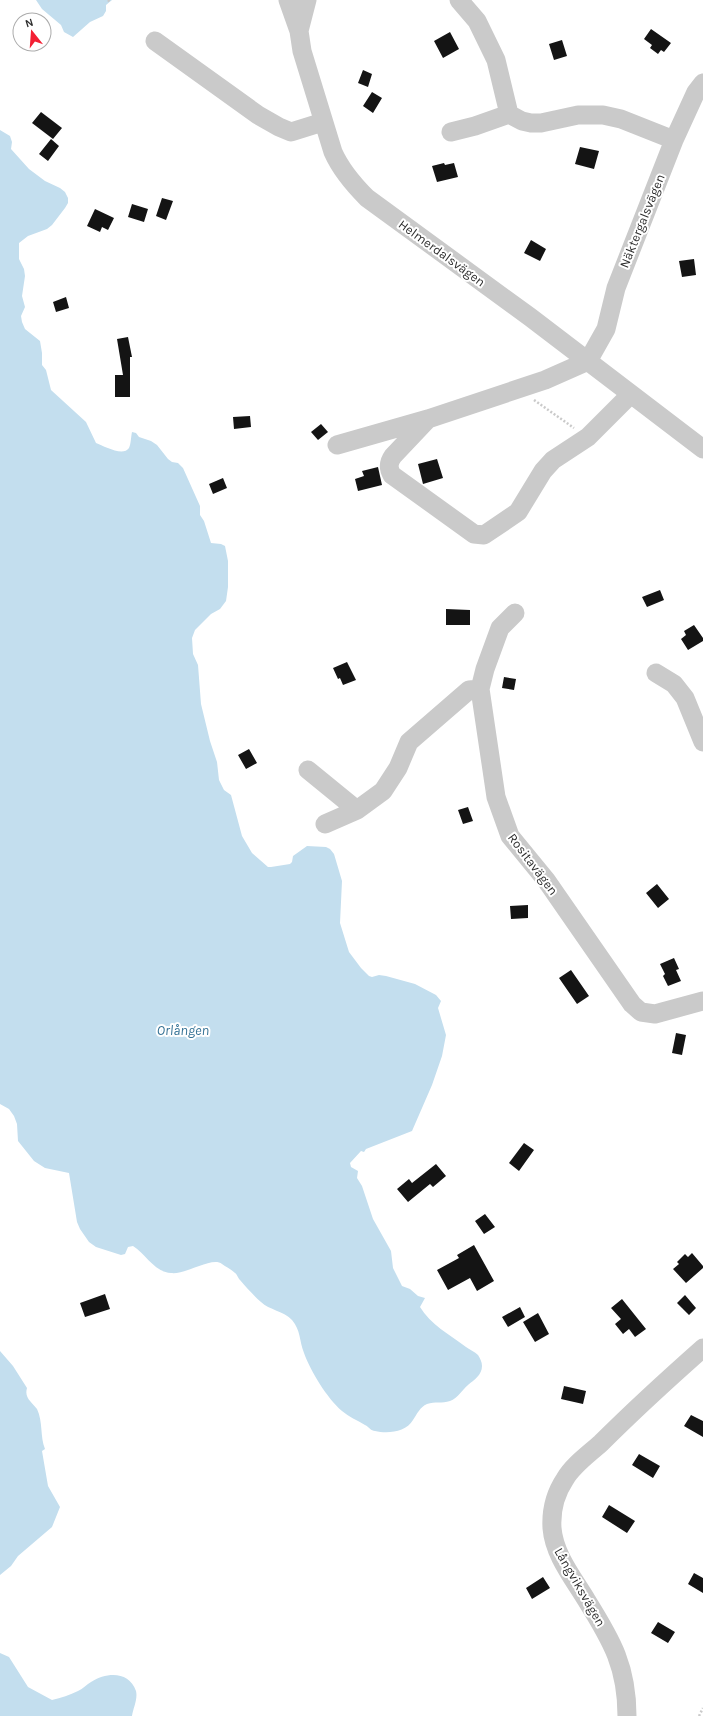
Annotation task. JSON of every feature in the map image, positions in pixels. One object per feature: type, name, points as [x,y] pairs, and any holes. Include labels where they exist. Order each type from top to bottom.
[{"type":"street","points":[[288,0],[299,31]]},
{"type":"street","name":"Helmerdalsvägen","points":[[307,0],[299,31],[302,51],[323,122],[339,166],[367,198],[588,361],[703,449]]},
{"type":"street","points":[[458,0],[477,21],[496,60],[509,114]]},
{"type":"street","points":[[155,41],[258,114],[279,127],[292,132],[323,122]]},
{"type":"street","name":"Näktergalsvägen","points":[[588,361],[606,329],[616,288],[674,140],[696,92],[703,83]]},
{"type":"street","points":[[451,132],[475,126],[509,114],[522,121],[531,123],[541,123],[578,115],[603,115],[621,119],[674,140]]},
{"type":"street","points":[[337,445],[428,420],[545,380],[588,361]]},
{"type":"street","points":[[428,420],[393,456],[389,462],[389,470],[392,475],[474,534],[484,535],[518,512],[543,471],[553,460],[588,437],[631,394]]},
{"type":"street","name":"Rositavägen","points":[[514,614],[500,628],[485,669],[480,689],[496,797],[510,836],[546,880],[632,1004],[641,1012],[654,1014],[703,1001]]},
{"type":"street","points":[[656,673],[674,684],[685,698],[703,742]]},
{"type":"street","points":[[325,824],[357,810],[383,790],[398,768],[409,742],[469,690],[480,689]]},
{"type":"street","points":[[308,770],[357,810]]},
{"type":"street","name":"Långviksvägen","points":[[627,1716],[626,1684],[615,1650],[606,1631],[557,1550],[552,1529],[554,1501],[567,1475],[644,1401],[703,1348]]},
{"type":"path","points":[[517,389],[588,437]]},
{"type":"path","points":[[699,1716],[703,1708]]},
{"type":"water","points":[[36,0],[112,0],[106,5],[106,11],[103,16],[90,22],[73,37],[64,32],[61,25],[52,17],[52,12],[46,12]]},
{"type":"water","name":"Orlången","points":[[0,130],[10,136],[12,142],[11,149],[29,169],[45,181],[60,188],[65,192],[68,198],[68,203],[52,225],[47,229],[28,236],[19,243],[19,259],[24,269],[25,276],[22,296],[25,307],[21,316],[22,322],[25,329],[40,341],[42,365],[46,370],[51,390],[86,422],[96,443],[113,450],[126,450],[130,446],[132,432],[136,433],[139,437],[151,441],[157,445],[168,459],[172,462],[178,463],[183,468],[200,506],[200,515],[204,521],[211,543],[225,546],[228,561],[228,587],[226,601],[220,609],[211,614],[195,630],[192,638],[193,654],[198,665],[201,704],[217,762],[219,780],[224,790],[231,795],[242,836],[252,853],[268,867],[290,864],[293,856],[307,846],[326,847],[330,849],[334,854],[342,881],[340,923],[349,952],[369,976],[386,976],[415,984],[436,995],[441,1001],[438,1008],[446,1035],[442,1056],[432,1085],[412,1131],[366,1149],[364,1152],[361,1151],[350,1163],[351,1167],[358,1171],[357,1178],[362,1186],[373,1219],[391,1251],[393,1268],[402,1286],[410,1289],[418,1296],[425,1298],[420,1307],[429,1319],[478,1355],[481,1360],[481,1372],[455,1398],[447,1402],[425,1405],[410,1424],[401,1430],[385,1432],[371,1430],[347,1415],[336,1406],[315,1376],[302,1348],[297,1328],[292,1320],[289,1317],[264,1305],[232,1270],[218,1262],[212,1262],[177,1273],[165,1272],[155,1266],[133,1246],[128,1247],[125,1254],[121,1255],[96,1247],[89,1242],[77,1222],[69,1173],[45,1168],[34,1161],[18,1141],[17,1124],[14,1116],[9,1109],[0,1104]]},
{"type":"water","points":[[0,1351],[13,1366],[27,1388],[26,1391],[29,1400],[37,1409],[39,1414],[42,1439],[45,1449],[42,1451],[48,1486],[60,1507],[52,1527],[18,1556],[11,1566],[0,1575]]},
{"type":"water","points":[[0,1653],[9,1657],[28,1687],[52,1700],[82,1689],[91,1682],[104,1676],[117,1675],[123,1677],[133,1684],[136,1691],[136,1701],[132,1716],[0,1716]]},
{"type":"building","points":[[651,29],[671,43],[664,52],[661,50],[658,54],[650,48],[652,45],[644,39]]},
{"type":"building","points":[[450,32],[459,49],[443,58],[434,41]]},
{"type":"building","points":[[562,40],[567,56],[554,60],[549,44]]},
{"type":"building","points":[[363,70],[372,74],[368,87],[358,83]]},
{"type":"building","points":[[372,92],[382,98],[373,113],[363,106]]},
{"type":"building","points":[[41,112],[62,128],[53,139],[32,123]]},
{"type":"building","points":[[51,139],[59,146],[48,161],[39,154]]},
{"type":"building","points":[[580,147],[599,151],[594,169],[575,164]]},
{"type":"building","points":[[444,163],[445,165],[454,163],[458,177],[437,182],[432,166]]},
{"type":"building","points":[[162,198],[173,201],[166,220],[156,216]]},
{"type":"building","points":[[132,204],[148,209],[144,222],[128,217]]},
{"type":"building","points":[[95,209],[114,218],[108,230],[102,227],[100,232],[87,226]]},
{"type":"building","points":[[531,240],[546,249],[540,261],[524,253]]},
{"type":"building","points":[[694,259],[696,275],[682,277],[679,261]]},
{"type":"building","points":[[66,297],[69,308],[56,312],[53,302]]},
{"type":"building","points":[[128,337],[132,357],[130,357],[130,397],[115,397],[115,375],[123,375],[117,339]]},
{"type":"building","points":[[250,416],[251,427],[234,429],[233,417]]},
{"type":"building","points":[[321,424],[328,432],[318,440],[311,432]]},
{"type":"building","points":[[437,459],[443,478],[423,484],[418,464]]},
{"type":"building","points":[[378,467],[382,485],[358,491],[355,479],[364,476],[362,471]]},
{"type":"building","points":[[223,478],[227,488],[213,494],[209,484]]},
{"type":"building","points":[[660,590],[664,600],[647,607],[642,597]]},
{"type":"building","points":[[446,609],[470,610],[470,625],[446,625]]},
{"type":"building","points":[[694,625],[703,638],[703,641],[688,650],[681,639],[686,635],[684,631]]},
{"type":"building","points":[[347,662],[356,680],[343,685],[340,678],[338,679],[333,668]]},
{"type":"building","points":[[504,677],[516,679],[514,690],[502,688]]},
{"type":"building","points":[[249,749],[257,763],[246,769],[238,755]]},
{"type":"building","points":[[468,807],[473,821],[463,824],[458,810]]},
{"type":"building","points":[[657,884],[669,899],[658,908],[646,893]]},
{"type":"building","points":[[528,905],[528,918],[511,919],[510,906]]},
{"type":"building","points":[[674,958],[679,969],[676,970],[681,981],[668,986],[663,976],[665,974],[660,964]]},
{"type":"building","points":[[571,970],[589,996],[577,1004],[559,978]]},
{"type":"building","points":[[676,1033],[686,1035],[682,1055],[672,1053]]},
{"type":"building","points":[[524,1143],[534,1150],[519,1171],[509,1163]]},
{"type":"building","points":[[436,1164],[446,1176],[433,1187],[430,1184],[408,1202],[397,1189],[409,1179],[412,1183]]},
{"type":"building","points":[[485,1214],[495,1227],[484,1234],[475,1221]]},
{"type":"building","points":[[474,1245],[494,1281],[477,1291],[470,1278],[448,1290],[437,1270],[459,1258],[457,1255]]},
{"type":"building","points":[[692,1253],[703,1268],[686,1283],[673,1269],[679,1264],[677,1262],[685,1254],[688,1257]]},
{"type":"building","points":[[105,1294],[110,1309],[85,1317],[80,1303]]},
{"type":"building","points":[[685,1295],[696,1308],[689,1315],[677,1303]]},
{"type":"building","points":[[622,1299],[646,1329],[635,1337],[629,1329],[623,1334],[615,1324],[621,1319],[611,1308]]},
{"type":"building","points":[[520,1307],[525,1317],[508,1327],[502,1317]]},
{"type":"building","points":[[538,1313],[549,1334],[535,1342],[523,1322]]},
{"type":"building","points":[[564,1386],[586,1391],[583,1404],[561,1399]]},
{"type":"building","points":[[691,1415],[703,1421],[703,1437],[684,1426]]},
{"type":"building","points":[[639,1454],[660,1466],[653,1478],[632,1465]]},
{"type":"building","points":[[609,1505],[635,1521],[627,1533],[602,1517]]},
{"type":"building","points":[[694,1573],[703,1578],[703,1593],[688,1584]]},
{"type":"building","points":[[543,1577],[550,1588],[532,1599],[526,1588]]},
{"type":"building","points":[[658,1622],[675,1632],[668,1643],[651,1633]]}]
